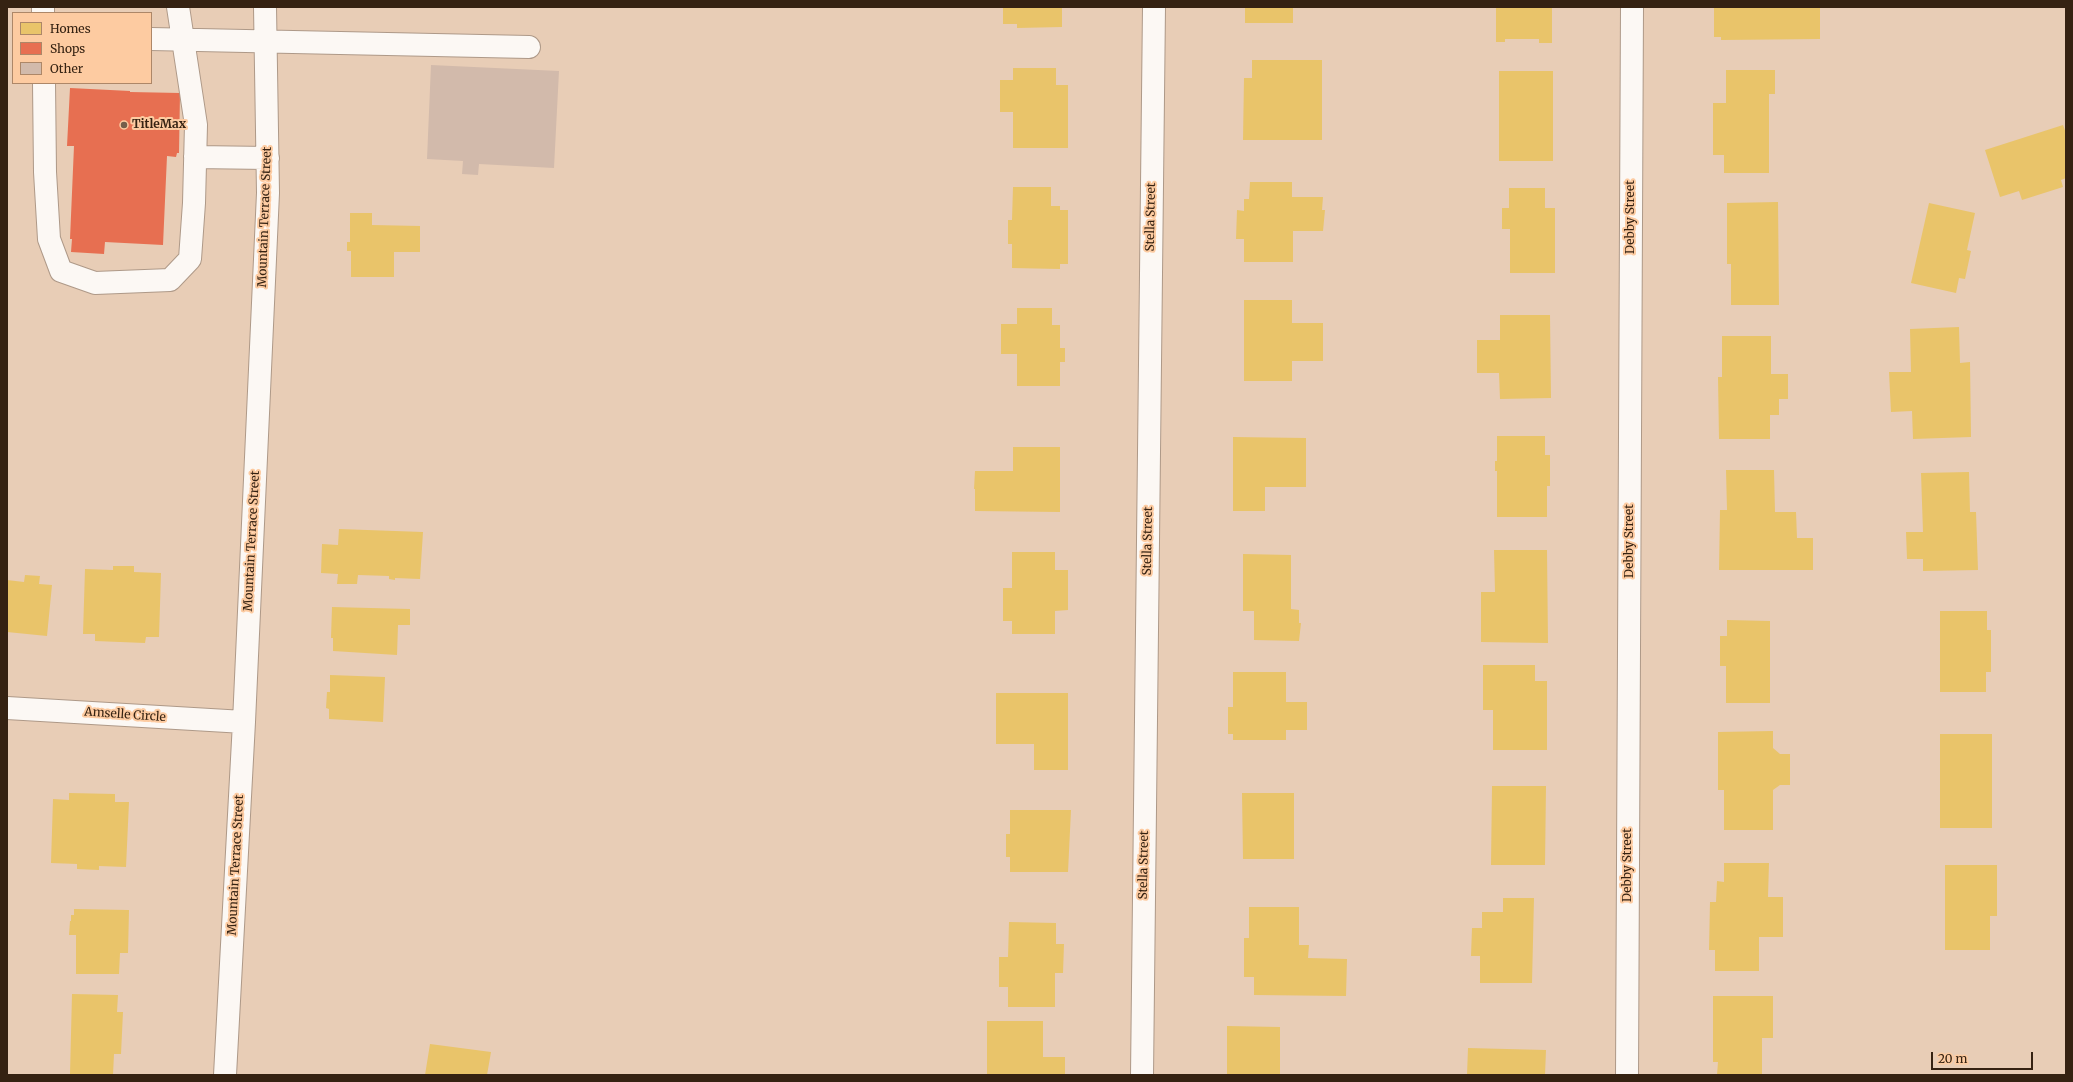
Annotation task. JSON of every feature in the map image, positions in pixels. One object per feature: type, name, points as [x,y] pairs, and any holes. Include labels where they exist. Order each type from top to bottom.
[{"type":"street","points":[[44,84],[45,172],[49,239],[61,271],[95,283],[170,280],[190,259],[194,203],[196,125],[178,7]]},
{"type":"street","name":"Mountain Terrace Street","points":[[225,1075],[244,722],[267,201],[267,40],[265,7]]},
{"type":"street","name":"Stella Street","points":[[1142,1075],[1154,7]]},
{"type":"street","name":"Debby Street","points":[[1627,1075],[1632,7]]},
{"type":"street","points":[[152,39],[529,46]]},
{"type":"street","points":[[195,157],[268,158]]},
{"type":"street","name":"Amselle Circle","points":[[7,708],[244,722]]},
{"type":"building: Homes","points":[[1003,7],[1062,7],[1062,27],[1017,28],[1017,24],[1003,24]]},
{"type":"building: Homes","points":[[1245,7],[1293,7],[1293,23],[1245,23]]},
{"type":"building: Homes","points":[[1496,7],[1552,7],[1552,43],[1539,43],[1539,39],[1505,39],[1505,42],[1496,42]]},
{"type":"building: Homes","points":[[1714,7],[1820,7],[1820,39],[1721,40],[1721,37],[1714,37]]},
{"type":"building: Homes","points":[[1252,60],[1322,60],[1322,140],[1243,140],[1244,78],[1252,78]]},
{"type":"building: Homes","points":[[1013,68],[1056,68],[1056,85],[1068,85],[1068,148],[1013,148],[1013,112],[1000,112],[1000,80],[1013,80]]},
{"type":"building: Homes","points":[[1726,70],[1775,70],[1775,94],[1769,94],[1769,173],[1724,173],[1724,155],[1713,155],[1713,103],[1726,103]]},
{"type":"building: Homes","points":[[1499,71],[1553,71],[1553,161],[1499,161]]},
{"type":"building: Homes","points":[[2063,125],[2066,133],[2066,178],[2061,180],[2063,187],[2022,200],[2019,191],[2000,197],[1985,150]]},
{"type":"building: Homes","points":[[1250,182],[1292,182],[1292,197],[1323,197],[1322,210],[1325,210],[1323,231],[1293,231],[1293,262],[1244,262],[1244,239],[1236,239],[1237,210],[1244,211],[1244,199],[1249,199]]},
{"type":"building: Homes","points":[[1013,187],[1051,187],[1051,206],[1060,206],[1060,210],[1068,210],[1068,264],[1060,264],[1060,269],[1012,268],[1012,244],[1008,244],[1008,220],[1012,220]]},
{"type":"building: Homes","points":[[1509,188],[1545,188],[1545,208],[1555,208],[1555,273],[1510,273],[1510,229],[1502,229],[1502,208],[1509,208]]},
{"type":"building: Homes","points":[[1778,202],[1779,305],[1731,305],[1731,264],[1727,264],[1727,203]]},
{"type":"building: Homes","points":[[1929,203],[1975,213],[1967,250],[1971,251],[1965,279],[1959,278],[1956,293],[1911,283]]},
{"type":"building: Homes","points":[[350,213],[372,213],[372,225],[420,226],[420,252],[394,252],[394,277],[351,277],[351,251],[347,251],[347,242],[350,242]]},
{"type":"building: Homes","points":[[1244,300],[1292,300],[1292,323],[1323,323],[1323,361],[1292,361],[1292,381],[1244,381]]},
{"type":"building: Homes","points":[[1017,308],[1052,308],[1052,325],[1060,325],[1060,348],[1065,348],[1065,362],[1060,362],[1060,386],[1017,386],[1017,354],[1001,354],[1001,324],[1017,324]]},
{"type":"building: Homes","points":[[1500,315],[1550,315],[1551,398],[1500,399],[1499,373],[1477,373],[1477,340],[1500,340]]},
{"type":"building: Homes","points":[[1959,327],[1960,363],[1970,362],[1971,437],[1913,439],[1912,411],[1891,412],[1889,372],[1911,372],[1910,329]]},
{"type":"building: Homes","points":[[1722,336],[1771,336],[1771,374],[1788,374],[1788,399],[1779,399],[1779,415],[1770,415],[1770,439],[1719,439],[1718,377],[1722,377]]},
{"type":"building: Homes","points":[[1497,436],[1545,436],[1545,455],[1550,455],[1550,486],[1547,486],[1547,517],[1497,517],[1497,471],[1495,471],[1495,461],[1497,461]]},
{"type":"building: Homes","points":[[1233,437],[1306,438],[1306,487],[1265,487],[1265,511],[1233,511]]},
{"type":"building: Homes","points":[[1013,447],[1060,447],[1060,512],[975,511],[975,471],[1013,471]]},
{"type":"building: Homes","points":[[1726,470],[1774,470],[1775,512],[1796,512],[1797,538],[1813,538],[1813,570],[1719,570],[1720,510],[1727,510]]},
{"type":"building: Homes","points":[[1969,472],[1970,512],[1976,512],[1978,570],[1923,571],[1923,559],[1907,559],[1906,532],[1923,532],[1921,473]]},
{"type":"building: Homes","points":[[339,529],[423,532],[420,579],[395,578],[395,580],[389,579],[389,576],[358,575],[357,584],[337,584],[338,574],[321,573],[322,544],[338,545]]},
{"type":"building: Homes","points":[[1494,550],[1547,550],[1548,643],[1481,642],[1481,592],[1495,592]]},
{"type":"building: Homes","points":[[1012,552],[1055,552],[1055,570],[1068,570],[1068,610],[1055,611],[1055,634],[1012,634],[1012,621],[1003,621],[1003,588],[1012,588]]},
{"type":"building: Homes","points":[[1243,554],[1291,555],[1291,609],[1299,610],[1299,623],[1301,623],[1299,641],[1254,640],[1254,611],[1243,611]]},
{"type":"building: Homes","points":[[113,566],[134,566],[134,572],[161,573],[159,637],[146,637],[145,643],[95,641],[95,634],[83,634],[85,569],[113,570]]},
{"type":"building: Homes","points":[[25,575],[40,576],[39,584],[52,585],[47,636],[7,632],[7,580],[24,582]]},
{"type":"building: Homes","points":[[332,607],[410,609],[410,625],[398,625],[397,655],[333,651],[333,638],[331,638]]},
{"type":"building: Homes","points":[[1940,611],[1987,611],[1987,630],[1991,630],[1991,672],[1986,672],[1986,692],[1940,692]]},
{"type":"building: Homes","points":[[1727,620],[1770,621],[1770,703],[1726,703],[1726,666],[1720,666],[1720,636],[1727,636]]},
{"type":"building: Homes","points":[[1483,665],[1535,665],[1535,681],[1547,681],[1547,750],[1493,750],[1493,710],[1483,710]]},
{"type":"building: Homes","points":[[1233,672],[1286,672],[1286,702],[1307,702],[1307,730],[1286,730],[1286,740],[1233,740],[1233,734],[1228,734],[1228,707],[1233,707]]},
{"type":"building: Homes","points":[[330,675],[385,677],[383,722],[329,719],[329,709],[326,708],[327,692],[330,692]]},
{"type":"building: Homes","points":[[996,693],[1068,693],[1068,770],[1034,770],[1034,744],[996,744]]},
{"type":"building: Homes","points":[[1773,731],[1773,748],[1780,754],[1790,754],[1790,785],[1780,785],[1773,790],[1773,830],[1724,830],[1724,790],[1718,790],[1718,732]]},
{"type":"building: Homes","points":[[1940,734],[1992,734],[1992,828],[1940,828]]},
{"type":"building: Homes","points":[[1492,786],[1546,786],[1545,865],[1491,865]]},
{"type":"building: Homes","points":[[69,793],[115,794],[115,802],[129,802],[126,867],[99,866],[99,870],[77,869],[77,864],[51,863],[53,799],[69,800]]},
{"type":"building: Homes","points":[[1242,793],[1294,793],[1294,859],[1243,859]]},
{"type":"building: Homes","points":[[1010,810],[1071,810],[1068,872],[1010,872],[1010,857],[1006,857],[1006,834],[1010,834]]},
{"type":"building: Homes","points":[[1724,863],[1769,863],[1768,897],[1783,897],[1783,937],[1759,937],[1759,971],[1715,971],[1715,950],[1709,950],[1710,902],[1716,902],[1717,881],[1724,882]]},
{"type":"building: Homes","points":[[1945,865],[1997,865],[1997,916],[1990,916],[1990,950],[1945,950]]},
{"type":"building: Homes","points":[[1503,898],[1534,898],[1532,983],[1480,983],[1480,956],[1471,956],[1472,928],[1482,928],[1482,912],[1503,912]]},
{"type":"building: Homes","points":[[1249,907],[1299,907],[1299,945],[1309,945],[1308,958],[1347,959],[1346,996],[1254,995],[1254,977],[1244,977],[1244,938],[1249,938]]},
{"type":"building: Homes","points":[[74,909],[129,910],[128,953],[120,953],[119,974],[76,974],[76,935],[69,935],[71,915],[74,915]]},
{"type":"building: Homes","points":[[1009,922],[1056,923],[1056,944],[1064,944],[1063,973],[1055,973],[1055,1007],[1008,1007],[1008,987],[999,987],[999,957],[1008,957]]},
{"type":"building: Homes","points":[[72,994],[118,995],[117,1012],[123,1012],[121,1054],[114,1054],[113,1075],[70,1074]]},
{"type":"building: Homes","points":[[1713,996],[1773,996],[1773,1038],[1762,1038],[1762,1075],[1717,1075],[1718,1062],[1713,1062]]},
{"type":"building: Homes","points":[[987,1021],[1043,1021],[1043,1057],[1065,1057],[1065,1075],[987,1075]]},
{"type":"building: Homes","points":[[1227,1026],[1280,1027],[1280,1075],[1227,1075]]},
{"type":"building: Homes","points":[[430,1044],[491,1052],[487,1075],[425,1075]]},
{"type":"building: Homes","points":[[1468,1048],[1546,1050],[1545,1075],[1467,1075]]},
{"type":"building: Shops","points":[[70,88],[130,92],[180,93],[179,153],[177,153],[176,157],[167,156],[163,245],[105,242],[104,254],[71,252],[72,239],[70,239],[74,146],[67,146]]},
{"type":"building: Other","points":[[431,65],[559,71],[554,168],[479,164],[478,175],[462,174],[463,161],[427,159]]},
{"type":"place","name":"TitleMax","points":[[124,125]]}]
